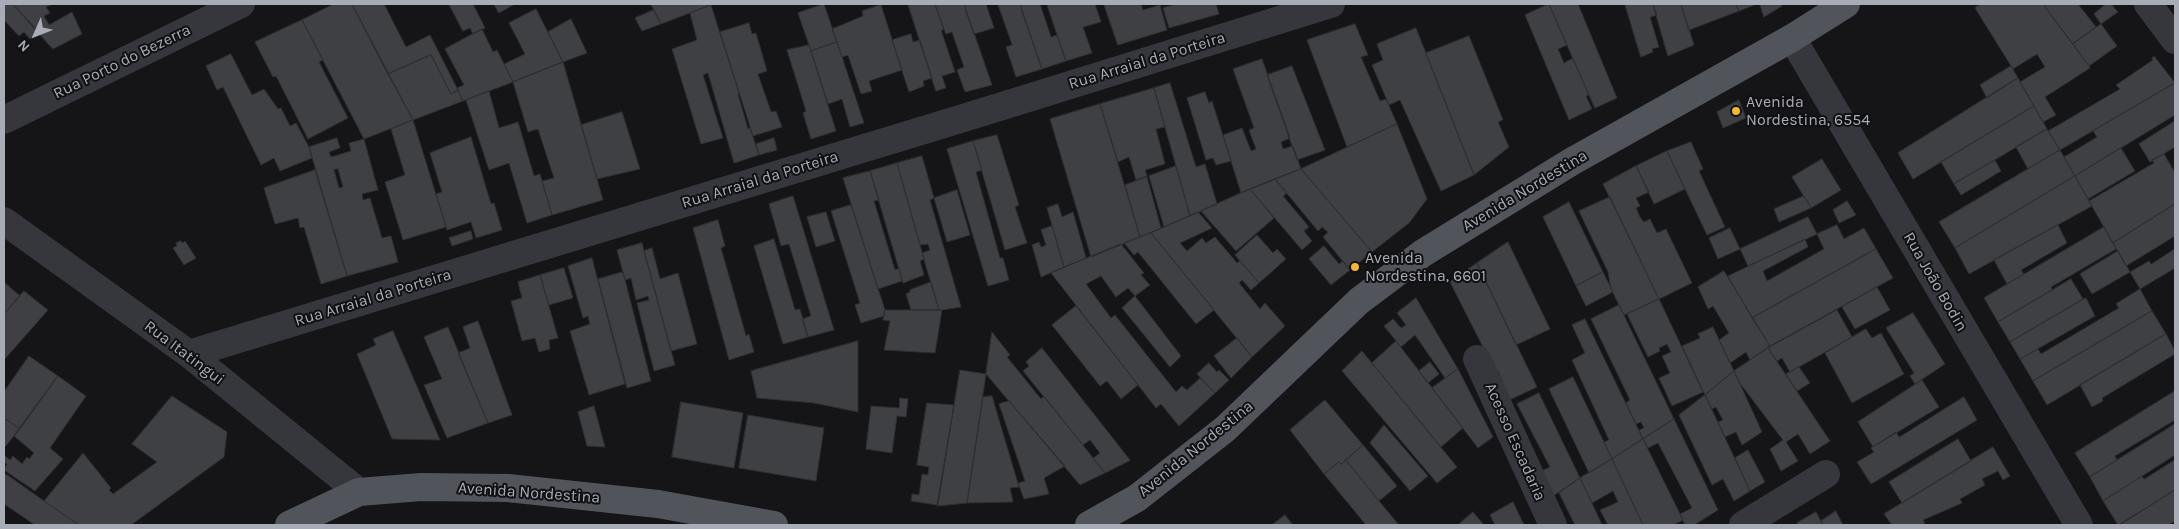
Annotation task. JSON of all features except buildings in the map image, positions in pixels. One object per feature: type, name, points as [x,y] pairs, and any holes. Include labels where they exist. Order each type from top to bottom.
[{"type":"main road","name":"Avenida Nordestina","points":[[1089,525],[1137,498],[1225,429],[1358,301],[1423,253],[1571,162],[1792,38],[1846,4]]},
{"type":"main road","name":"Avenida Nordestina","points":[[289,525],[359,492],[421,487],[508,488],[658,504],[774,525]]},
{"type":"street","name":"Rua Porto do Bezerra","points":[[4,120],[241,4]]},
{"type":"street","name":"Rua Arraial da Porteira","points":[[188,354],[1331,4]]},
{"type":"street","points":[[2148,4],[2175,40]]},
{"type":"street","name":"Rua João Bodin","points":[[1792,38],[2079,525]]},
{"type":"street","name":"Rua Itatingui","points":[[4,221],[188,354],[359,492]]},
{"type":"street","name":"Acesso Escadaria","points":[[1478,359],[1553,525]]},
{"type":"street","points":[[1743,525],[1826,474]]},
{"type":"place","name":"Avenida Nordestina, 6554","points":[[1736,111]]},
{"type":"place","name":"Avenida Nordestina, 6601","points":[[1355,267]]}]
